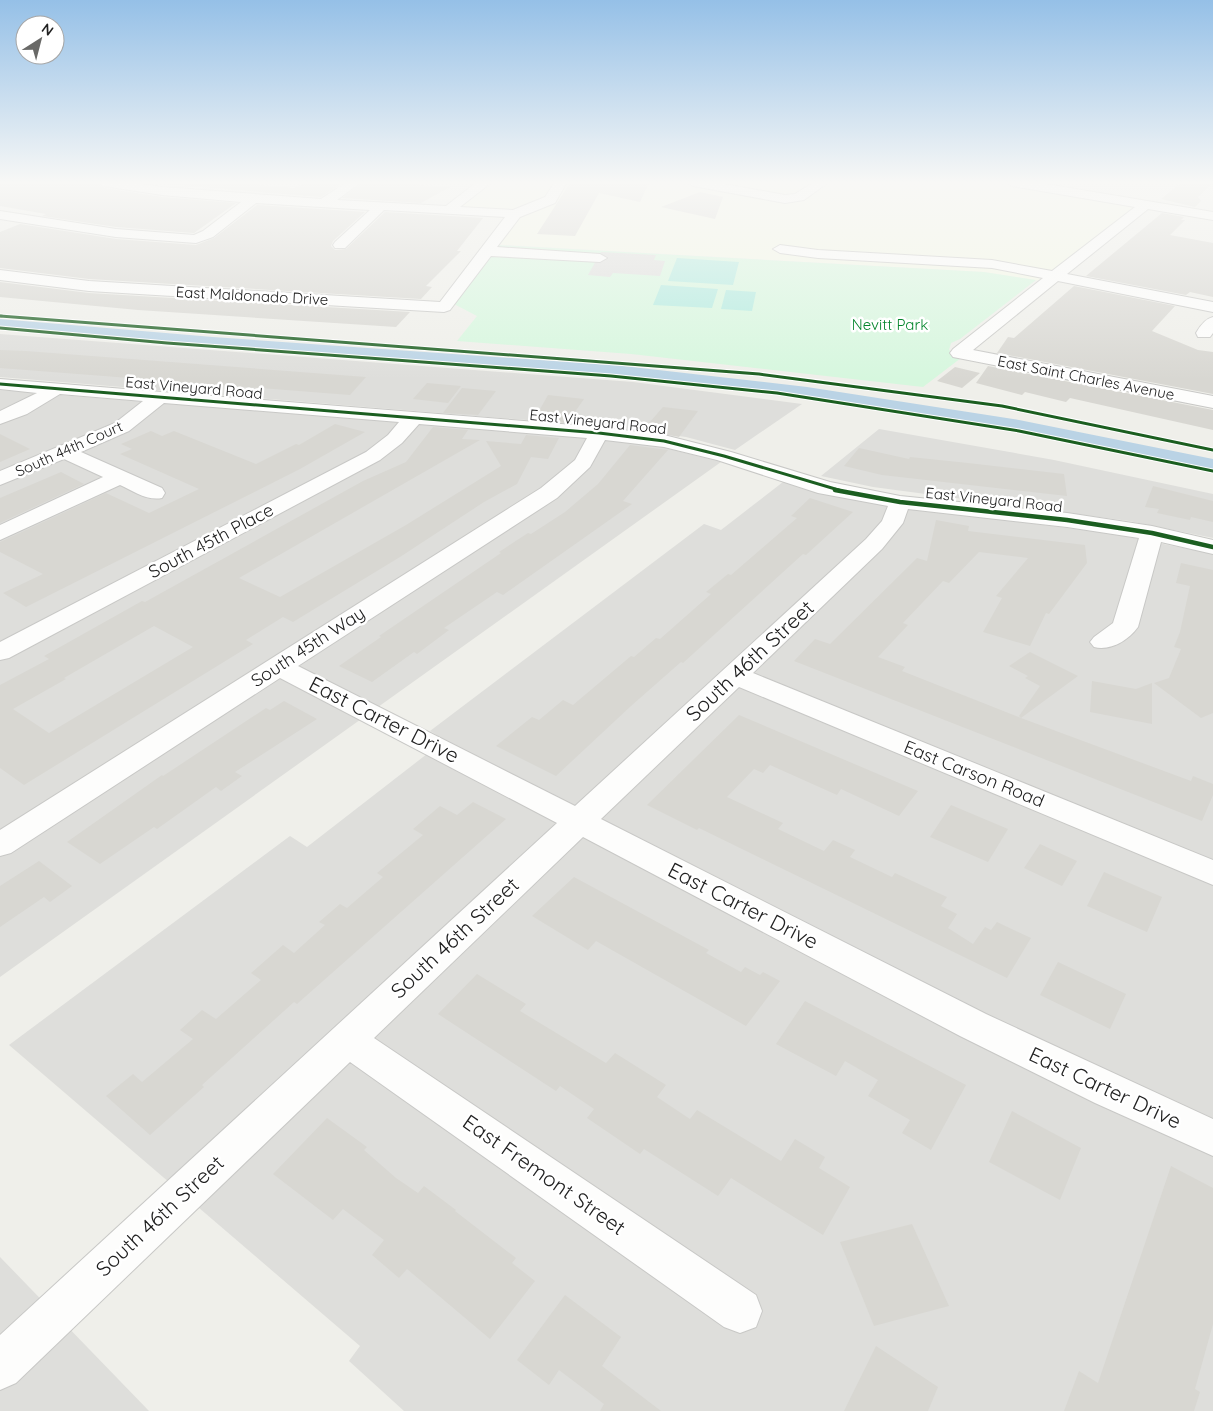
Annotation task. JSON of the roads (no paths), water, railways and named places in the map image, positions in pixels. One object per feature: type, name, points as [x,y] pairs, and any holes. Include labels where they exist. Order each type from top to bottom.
[{"type":"street","points":[[1055,276],[1091,248]]},
{"type":"street","points":[[780,249],[818,254],[992,264],[1213,307]]},
{"type":"street","points":[[486,251],[600,258]]},
{"type":"street","name":"East Maldonado Drive","points":[[0,275],[89,286],[444,307],[486,251]]},
{"type":"street","name":"East Saint Charles Avenue","points":[[1055,276],[959,353],[1213,402]]},
{"type":"street","name":"East Vineyard Road","points":[[0,384],[599,433],[664,440],[724,456],[826,488],[900,502],[1067,520],[1152,533],[1213,547]]},
{"type":"street","points":[[0,418],[20,410],[58,388]]},
{"type":"street","name":"South 44th Court","points":[[0,479],[122,427],[160,397]]},
{"type":"street","name":"South 45th Place","points":[[7,640],[373,456],[395,439],[414,418]]},
{"type":"street","name":"South 45th Way","points":[[6,833],[278,666],[549,492],[583,463],[599,433]]},
{"type":"street","points":[[65,452],[154,493]]},
{"type":"street","points":[[0,534],[120,477]]},
{"type":"street","name":"South 46th Street","points":[[0,1367],[874,544],[892,523],[900,502]]},
{"type":"street","points":[[1103,642],[1125,627],[1152,533]]},
{"type":"street","name":"East Carter Drive","points":[[278,666],[973,1025],[1109,1091],[1213,1138]]},
{"type":"street","name":"East Carson Road","points":[[735,675],[1213,873]]},
{"type":"street","name":"East Fremont Street","points":[[347,1040],[740,1311]]},
{"type":"waterway","points":[[0,324],[213,342],[623,371],[807,392],[1019,425],[1213,465]]},
{"type":"park label","name":"Nevitt Park","points":[[890,325]]}]
